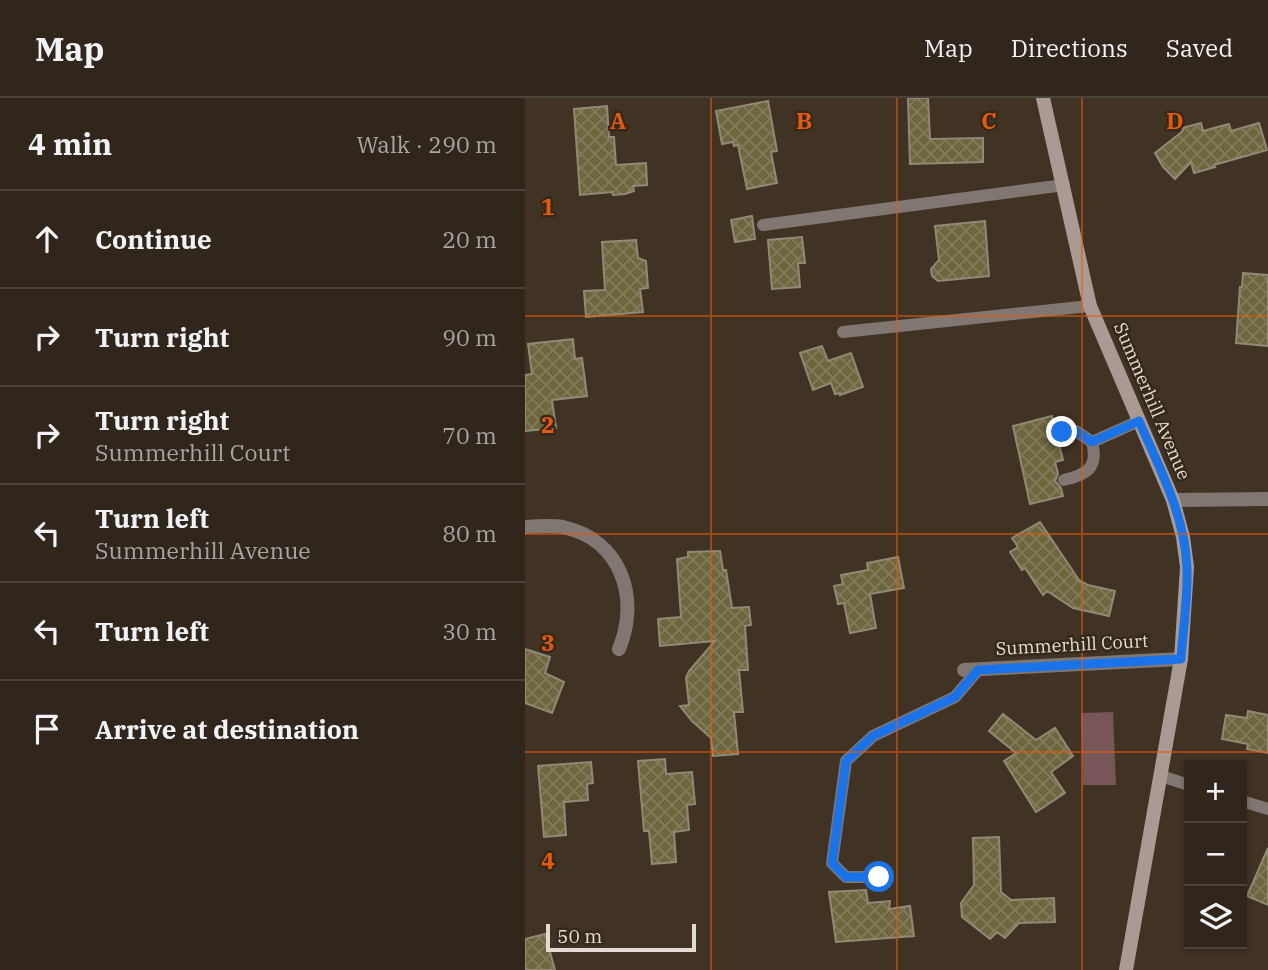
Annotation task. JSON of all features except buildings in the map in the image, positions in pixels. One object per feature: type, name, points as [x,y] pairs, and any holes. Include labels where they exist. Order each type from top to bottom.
[{"type":"street","name":"Summerhill Avenue","points":[[1043,98],[1090,306],[1173,500],[1183,537],[1187,567],[1181,659],[1126,970]]},
{"type":"street","points":[[1173,500],[1268,499]]},
{"type":"street","points":[[525,527],[549,525],[565,528],[596,542],[608,554],[625,583],[628,600],[627,625],[619,649]]},
{"type":"street","name":"Summerhill Court","points":[[971,670],[1181,659]]},
{"type":"lane","points":[[763,225],[1064,185]]},
{"type":"lane","points":[[843,332],[1090,306]]},
{"type":"lane","points":[[1092,442],[1139,421]]},
{"type":"lane","points":[[1062,432],[1076,431],[1092,442],[1095,456],[1090,468],[1082,475],[1064,480]]},
{"type":"lane","points":[[879,877],[846,877],[832,863],[846,761],[873,736],[955,697],[971,670]]},
{"type":"lane","points":[[1161,776],[1184,783]]},
{"type":"lane","points":[[1247,803],[1268,809]]},
{"type":"shaded area","points":[[1113,712],[1116,785],[1083,785],[1081,713]]},
{"type":"route","points":[[879,877],[846,877],[832,863],[846,761],[873,736],[955,697],[978,670],[1181,659],[1187,567],[1183,537],[1173,500],[1139,421],[1092,442],[1076,431],[1062,432]]}]
